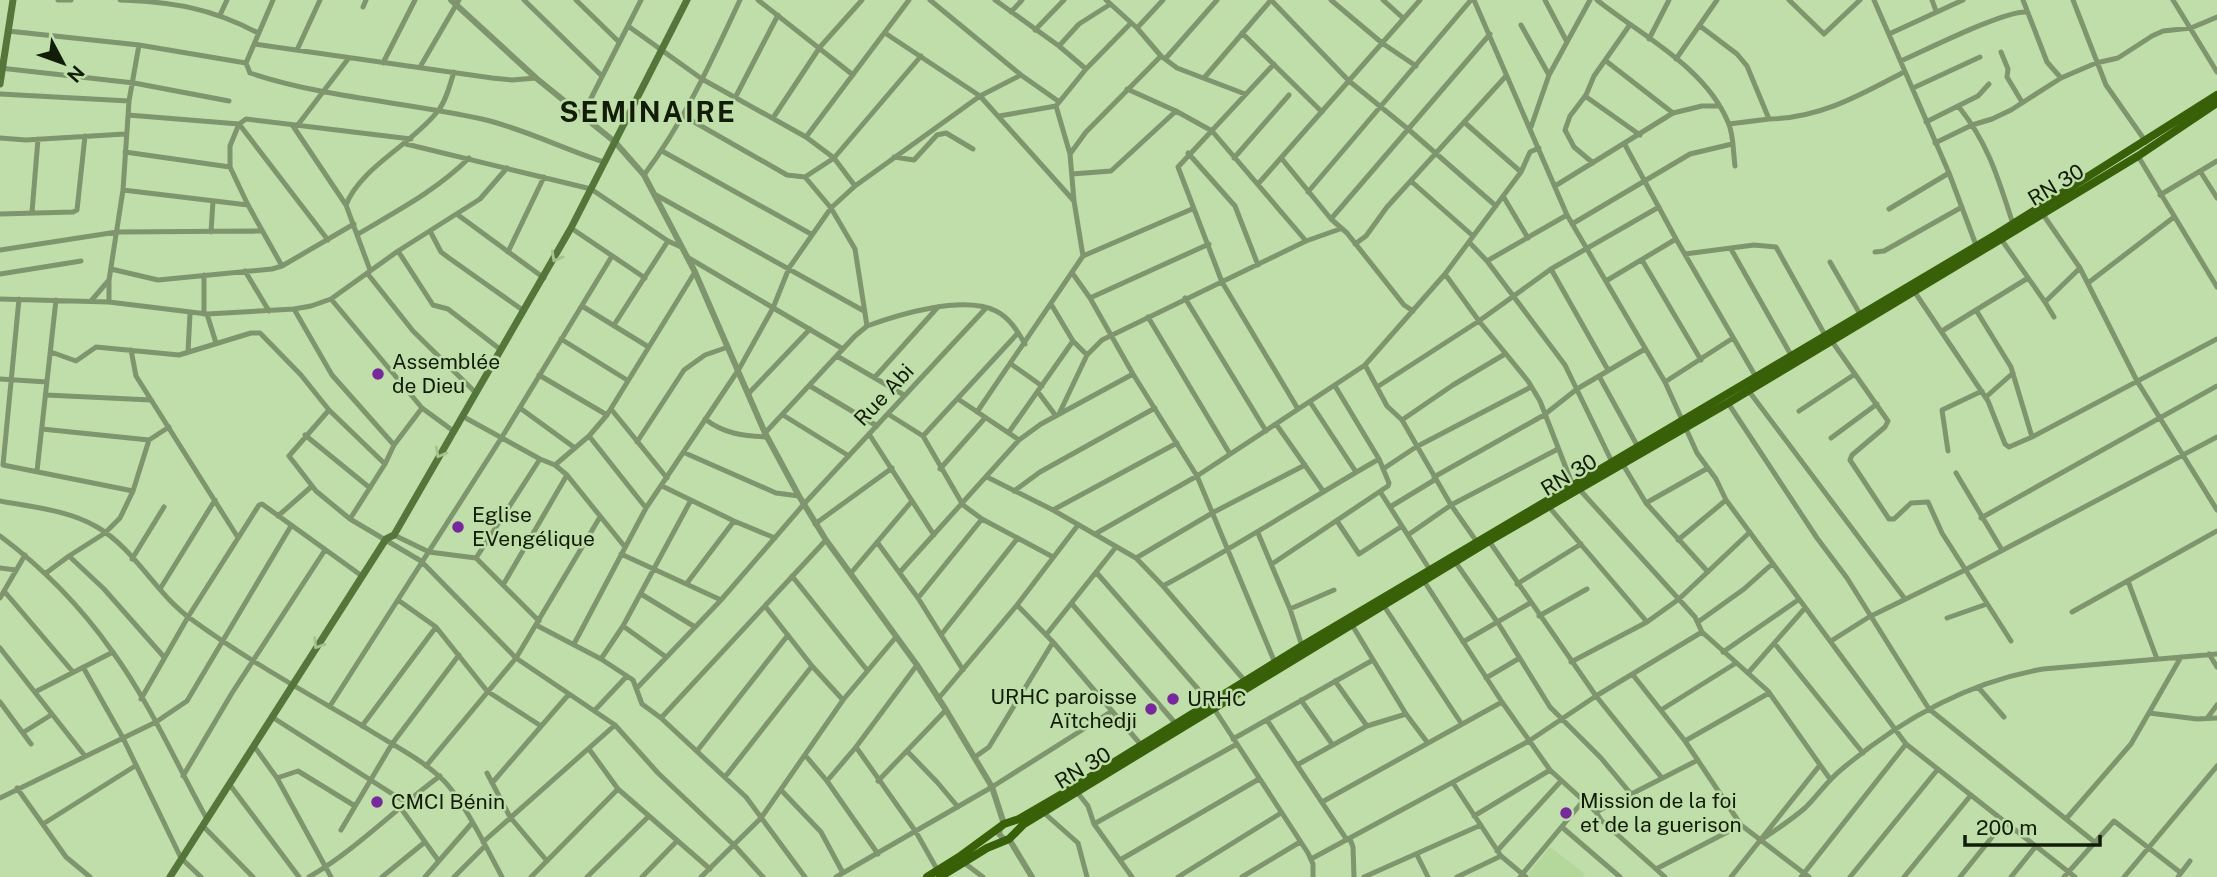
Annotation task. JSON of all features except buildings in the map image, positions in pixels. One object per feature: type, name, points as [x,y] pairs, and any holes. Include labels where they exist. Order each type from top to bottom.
[{"type":"main road","points":[[0,84],[13,0]]},
{"type":"main road","points":[[170,877],[386,539],[394,535],[452,430],[544,278],[687,0]]},
{"type":"main road","name":"RN 30","points":[[1617,462],[1638,447],[1728,403],[1860,314],[2146,142],[2217,95]]},
{"type":"main road","name":"RN 30","points":[[927,877],[939,874],[1009,839],[1024,824],[1212,706],[1549,507],[1791,355],[1914,291],[2001,239],[2138,156],[2217,103]]},
{"type":"main road","name":"RN 30","points":[[939,874],[1004,824],[1020,819],[1176,724],[1212,706],[1245,681],[1302,646],[1478,542],[1576,488]]},
{"type":"street","points":[[58,0],[71,0]]},
{"type":"street","points":[[120,0],[181,3],[220,15],[258,33]]},
{"type":"street","points":[[220,15],[227,0]]},
{"type":"street","points":[[246,63],[274,0]]},
{"type":"street","points":[[297,50],[320,0]]},
{"type":"street","points":[[363,7],[366,0]]},
{"type":"street","points":[[383,63],[415,0]]},
{"type":"street","points":[[524,0],[602,76]]},
{"type":"street","points":[[576,0],[619,42]]},
{"type":"street","points":[[631,0],[637,7]]},
{"type":"street","points":[[583,114],[641,0]]},
{"type":"street","points":[[644,175],[662,151],[702,79],[740,0]]},
{"type":"street","points":[[758,0],[853,75]]},
{"type":"street","points":[[773,118],[820,47],[862,0]]},
{"type":"street","points":[[806,137],[909,0]]},
{"type":"street","points":[[930,0],[1057,103],[1070,154],[1083,256]]},
{"type":"street","points":[[995,0],[1086,69]]},
{"type":"street","points":[[1011,12],[1022,0]]},
{"type":"street","points":[[1035,30],[1064,0]]},
{"type":"street","points":[[1137,28],[1163,0]]},
{"type":"street","points":[[1070,154],[1086,132],[1127,89],[1164,57],[1217,0]]},
{"type":"street","points":[[1204,78],[1271,0],[1349,81],[1496,206]]},
{"type":"street","points":[[1331,0],[1382,43],[1416,66]]},
{"type":"street","points":[[1384,0],[1403,18]]},
{"type":"street","points":[[1258,184],[1420,0]]},
{"type":"street","points":[[1308,192],[1472,0],[1490,34],[1530,127],[1531,137],[1539,148],[1567,215],[1665,382],[1697,453],[1726,500],[1906,744],[2036,846],[2066,874],[2075,877]]},
{"type":"street","points":[[1545,0],[1567,42]]},
{"type":"street","points":[[1530,127],[1549,75],[1590,0]]},
{"type":"street","points":[[1597,0],[1676,60],[1705,86],[1729,124],[1735,166]]},
{"type":"street","points":[[1676,60],[1717,0]]},
{"type":"street","points":[[1789,0],[1824,34],[1860,0]]},
{"type":"street","points":[[1874,0],[1949,173],[1976,245]]},
{"type":"street","points":[[1932,0],[1936,11]]},
{"type":"street","points":[[1889,34],[1963,0]]},
{"type":"street","points":[[2022,0],[2047,62],[2061,78]]},
{"type":"street","points":[[2073,0],[2106,85],[2146,142]]},
{"type":"street","points":[[2173,0],[2217,72]]},
{"type":"street","points":[[421,67],[455,1],[536,78],[583,114],[633,160],[644,175],[695,272],[766,435],[799,496],[826,540],[917,665],[975,757],[992,787],[1004,824],[999,834],[1004,839],[1009,839],[1032,877]]},
{"type":"street","points":[[1649,39],[1667,1]]},
{"type":"street","points":[[1059,46],[1079,24],[1108,2],[1177,68],[1245,94]]},
{"type":"street","points":[[1901,61],[2000,17],[2019,11],[2027,12]]},
{"type":"street","points":[[735,98],[778,15]]},
{"type":"street","points":[[1935,144],[1972,125],[1992,120],[2061,78],[2096,63],[2118,58],[2143,41],[2163,32],[2191,28],[2217,17]]},
{"type":"street","points":[[999,116],[1057,103],[1131,23]]},
{"type":"street","points":[[1521,25],[1549,75]]},
{"type":"street","points":[[628,26],[702,79],[806,137],[834,158],[855,186]]},
{"type":"street","points":[[1593,163],[1574,147],[1565,130],[1570,116],[1586,96],[1594,76],[1629,26]]},
{"type":"street","points":[[1700,26],[1737,54],[1747,66],[1769,119]]},
{"type":"street","points":[[8,31],[139,45],[246,63],[253,74],[324,91],[486,120],[604,162]]},
{"type":"street","points":[[885,33],[980,96],[1074,201]]},
{"type":"street","points":[[1242,33],[1322,112]]},
{"type":"street","points":[[1331,219],[1490,34]]},
{"type":"street","points":[[254,44],[512,80],[536,78]]},
{"type":"street","points":[[109,302],[109,280],[123,191],[125,134],[139,45]]},
{"type":"street","points":[[2001,52],[2008,69],[2007,77],[2022,102]]},
{"type":"street","points":[[682,115],[787,175],[805,177],[834,158],[921,56]]},
{"type":"street","points":[[1913,88],[1980,57]]},
{"type":"street","points":[[295,126],[348,59]]},
{"type":"street","points":[[1606,61],[1673,113]]},
{"type":"street","points":[[1273,64],[1212,131],[1188,153],[1178,167],[1222,282],[1298,409]]},
{"type":"street","points":[[1,68],[134,83],[229,101]]},
{"type":"street","points":[[346,205],[354,188],[439,110],[454,72]]},
{"type":"street","points":[[1729,124],[1789,119],[1843,104],[1904,72]]},
{"type":"street","points":[[574,644],[646,508],[739,369],[773,308],[789,268],[831,208],[855,186],[980,96],[1021,75]]},
{"type":"street","points":[[1355,244],[1506,76]]},
{"type":"street","points":[[1926,122],[1984,92],[1989,84]]},
{"type":"street","points":[[1127,89],[1212,131],[1306,241]]},
{"type":"street","points":[[0,94],[129,101]]},
{"type":"street","points":[[1234,158],[1289,95]]},
{"type":"street","points":[[1586,96],[1640,135]]},
{"type":"street","points":[[1555,186],[1673,113],[1702,106],[1718,106]]},
{"type":"street","points":[[1959,107],[1989,152],[2012,224]]},
{"type":"street","points":[[1072,174],[1111,171],[1175,111]]},
{"type":"street","points":[[128,115],[239,124],[246,120],[408,141],[591,189],[668,241],[683,248]]},
{"type":"street","points":[[1464,122],[1521,172]]},
{"type":"street","points":[[239,124],[230,146],[230,167],[282,266]]},
{"type":"street","points":[[239,124],[328,240]]},
{"type":"street","points":[[295,126],[346,205],[358,234],[368,272],[413,331],[475,392]]},
{"type":"street","points":[[0,138],[38,139],[125,134]]},
{"type":"street","points":[[894,157],[914,160],[937,135],[942,134],[973,149]]},
{"type":"street","points":[[0,214],[77,210],[85,136]]},
{"type":"street","points":[[32,212],[38,139]]},
{"type":"street","points":[[1624,143],[1756,377]]},
{"type":"street","points":[[1572,224],[1690,154],[1732,144]]},
{"type":"street","points":[[1094,534],[1197,476],[1365,365],[1445,274],[1521,172],[1530,152],[1539,148]]},
{"type":"street","points":[[662,151],[811,234]]},
{"type":"street","points":[[125,152],[230,167]]},
{"type":"street","points":[[1188,153],[1235,206],[1258,265]]},
{"type":"street","points":[[2138,156],[2217,287]]},
{"type":"street","points":[[358,234],[407,205],[452,174],[469,158]]},
{"type":"street","points":[[1282,159],[1404,305],[1413,311]]},
{"type":"street","points":[[1527,160],[1544,162]]},
{"type":"street","points":[[2160,195],[2217,160]]},
{"type":"street","points":[[0,299],[109,302],[205,314],[294,309],[331,299],[398,251],[458,215],[480,199],[507,168]]},
{"type":"street","points":[[2200,171],[2217,198]]},
{"type":"street","points":[[1889,209],[1949,173]]},
{"type":"street","points":[[508,253],[544,177]]},
{"type":"street","points":[[805,177],[831,208],[855,249],[867,326]]},
{"type":"street","points":[[1412,182],[1471,239],[1560,357],[1617,462],[1646,503],[1708,572]]},
{"type":"street","points":[[123,191],[248,205]]},
{"type":"street","points":[[655,195],[864,311]]},
{"type":"street","points":[[1503,196],[1528,238]]},
{"type":"street","points":[[211,232],[213,201]]},
{"type":"street","points":[[1377,387],[1479,321],[1551,269],[1660,207]]},
{"type":"street","points":[[1875,252],[1884,251],[1962,207]]},
{"type":"street","points":[[977,412],[1083,256],[1192,209]]},
{"type":"street","points":[[2042,213],[2080,268],[2137,382],[2217,510]]},
{"type":"street","points":[[458,215],[544,278]]},
{"type":"street","points":[[1487,261],[1567,215]]},
{"type":"street","points":[[2088,283],[2174,217]]},
{"type":"street","points":[[111,269],[158,280],[282,266],[354,225]]},
{"type":"street","points":[[571,228],[645,278]]},
{"type":"street","points":[[1057,415],[1087,355],[1093,347],[1111,335],[1306,241],[1340,229]]},
{"type":"street","points":[[430,231],[441,252],[524,311]]},
{"type":"street","points":[[0,250],[117,232],[262,232]]},
{"type":"street","points":[[1606,281],[1676,239]]},
{"type":"street","points":[[2001,239],[2054,317]]},
{"type":"street","points":[[614,325],[668,241]]},
{"type":"street","points":[[1090,298],[1209,244]]},
{"type":"street","points":[[1685,254],[1754,245],[1776,247],[1828,338],[1888,421],[1850,460],[1889,519],[1894,519],[1911,503],[1928,502],[1942,533],[2011,641]]},
{"type":"street","points":[[1731,249],[1791,355]]},
{"type":"street","points":[[398,251],[433,305],[448,309],[501,350]]},
{"type":"street","points":[[330,706],[502,437],[612,256]]},
{"type":"street","points":[[687,257],[843,349]]},
{"type":"street","points":[[1642,260],[1701,360]]},
{"type":"street","points":[[0,274],[81,261]]},
{"type":"street","points":[[1830,262],[1860,314]]},
{"type":"street","points":[[2045,302],[2080,268]]},
{"type":"street","points":[[1551,269],[1608,370]]},
{"type":"street","points":[[246,271],[269,311]]},
{"type":"street","points":[[555,465],[589,436],[609,412],[647,346],[695,272]]},
{"type":"street","points":[[1073,274],[1197,476],[1275,663]]},
{"type":"street","points":[[1445,274],[1531,387],[1576,488],[1679,599],[1698,622],[1702,632],[1769,693],[1830,779]]},
{"type":"street","points":[[204,275],[205,314],[216,343]]},
{"type":"street","points":[[1942,331],[2028,278]]},
{"type":"street","points":[[92,301],[109,280]]},
{"type":"street","points":[[1914,291],[1986,397],[2008,447],[2032,437],[2217,339]]},
{"type":"street","points":[[1185,298],[1266,431]]},
{"type":"street","points":[[19,299],[2,465],[134,491]]},
{"type":"street","points":[[331,299],[422,408],[452,430]]},
{"type":"street","points":[[37,471],[56,300]]},
{"type":"street","points":[[1051,304],[1073,341],[1087,355]]},
{"type":"street","points":[[582,306],[647,346]]},
{"type":"street","points":[[766,435],[867,326],[899,314],[938,307],[986,308],[1007,319],[1025,344]]},
{"type":"street","points":[[875,377],[938,307]]},
{"type":"street","name":"Rue Abi","points":[[637,688],[721,600],[804,503],[986,308]]},
{"type":"street","points":[[294,309],[332,375],[394,445]]},
{"type":"street","points":[[1976,310],[2013,373],[2032,437]]},
{"type":"street","points":[[188,352],[190,313]]},
{"type":"street","points":[[1148,317],[1230,454]]},
{"type":"street","points":[[749,393],[810,329]]},
{"type":"street","points":[[51,352],[75,361],[96,346],[179,355],[251,333],[260,333],[301,375],[329,410],[385,464]]},
{"type":"street","points":[[923,436],[1018,333]]},
{"type":"street","points":[[1665,382],[1733,338]]},
{"type":"street","points":[[561,340],[627,380]]},
{"type":"street","points":[[1009,432],[1073,341]]},
{"type":"street","points":[[637,442],[684,370],[705,355],[728,347]]},
{"type":"street","points":[[1390,507],[1544,415],[1577,389],[1645,349]]},
{"type":"street","points":[[131,350],[135,372],[237,536]]},
{"type":"street","points":[[1402,420],[1453,385],[1506,354]]},
{"type":"street","points":[[837,356],[904,396]]},
{"type":"street","points":[[1011,364],[1040,389],[1057,415]]},
{"type":"street","points":[[1365,365],[1387,406],[1402,420],[1451,505],[1478,542]]},
{"type":"street","points":[[1986,397],[2013,373]]},
{"type":"street","points":[[900,572],[1019,440],[1057,415],[1133,374]]},
{"type":"street","points":[[1799,411],[1855,374]]},
{"type":"street","points":[[539,375],[609,412],[667,478]]},
{"type":"street","points":[[1599,376],[1638,447]]},
{"type":"street","points":[[0,379],[47,382]]},
{"type":"street","points":[[810,386],[877,426]]},
{"type":"street","points":[[1272,564],[1381,493],[1389,485],[1379,459],[1335,386]]},
{"type":"street","points":[[1982,518],[2217,386]]},
{"type":"street","points":[[1383,469],[1416,447],[1531,387]]},
{"type":"street","points":[[1748,390],[1905,599]]},
{"type":"street","points":[[1948,451],[1942,410],[1982,391]]},
{"type":"street","points":[[46,395],[151,400]]},
{"type":"street","points":[[958,399],[1019,440]]},
{"type":"street","points":[[1310,402],[1356,472]]},
{"type":"street","points":[[1728,403],[1789,497],[1847,578],[1929,709],[2092,840]]},
{"type":"street","points":[[1831,438],[1877,404]]},
{"type":"street","points":[[350,519],[394,445],[422,408]]},
{"type":"street","points":[[520,408],[575,448]]},
{"type":"street","points":[[1014,491],[1040,472],[1155,408]]},
{"type":"street","points":[[329,410],[289,456],[311,487],[350,519],[421,561],[516,658],[615,725],[658,773],[735,846],[763,877]]},
{"type":"street","points":[[888,414],[923,436],[963,505],[982,519],[1053,557]]},
{"type":"street","points":[[461,415],[555,465],[567,475],[625,547]]},
{"type":"street","points":[[783,415],[849,456]]},
{"type":"street","points":[[940,469],[985,418]]},
{"type":"street","points":[[705,419],[727,432],[766,435]]},
{"type":"street","points":[[1276,424],[1323,491]]},
{"type":"street","points":[[42,429],[149,440],[169,427]]},
{"type":"street","points":[[869,434],[934,535]]},
{"type":"street","points":[[305,436],[370,488]]},
{"type":"street","points":[[589,436],[646,508]]},
{"type":"street","points":[[1831,641],[1869,617],[1965,570],[2217,438]]},
{"type":"street","points":[[46,573],[105,533],[126,509],[149,440]]},
{"type":"street","points":[[1053,510],[1177,443]]},
{"type":"street","points":[[1408,535],[1451,505],[1558,449]]},
{"type":"street","points":[[685,453],[776,493],[799,496]]},
{"type":"street","points":[[476,558],[540,459]]},
{"type":"street","points":[[1163,586],[1228,551],[1379,459]]},
{"type":"street","points":[[1136,558],[1214,512],[1304,465]]},
{"type":"street","points":[[815,524],[892,468]]},
{"type":"street","points":[[1646,503],[1708,468]]},
{"type":"street","points":[[1956,473],[2002,550]]},
{"type":"street","points":[[503,585],[567,475]]},
{"type":"street","points":[[987,477],[1053,510],[1136,558],[1245,681]]},
{"type":"street","points":[[662,486],[775,538]]},
{"type":"street","points":[[278,516],[311,487]]},
{"type":"street","points":[[2208,495],[2217,489]]},
{"type":"street","points":[[1381,493],[1430,570]]},
{"type":"street","points":[[160,589],[215,500]]},
{"type":"street","points":[[601,659],[623,626],[691,500]]},
{"type":"street","points":[[1678,540],[1726,500]]},
{"type":"street","points":[[0,501],[49,510],[87,522],[105,533],[188,617],[253,661],[392,744],[440,776],[472,823],[502,877]]},
{"type":"street","points":[[851,573],[912,501]]},
{"type":"street","points":[[141,699],[188,617],[258,505],[261,504],[362,576]]},
{"type":"street","points":[[132,559],[164,507]]},
{"type":"street","points":[[1549,507],[1647,622]]},
{"type":"street","points":[[426,766],[516,658],[600,517]]},
{"type":"street","points":[[918,598],[982,519]]},
{"type":"street","points":[[687,583],[734,521]]},
{"type":"street","points":[[1337,521],[1359,554],[1402,526]]},
{"type":"street","points":[[939,699],[1017,605],[1078,525]]},
{"type":"street","points":[[0,798],[156,722],[189,699],[221,640],[291,526]]},
{"type":"street","points":[[2072,612],[2217,531]]},
{"type":"street","points":[[1571,662],[1647,622],[1679,599],[1750,532]]},
{"type":"street","points":[[1258,533],[1290,609],[1302,646]]},
{"type":"street","points":[[394,535],[429,552],[476,558],[537,623],[627,676],[637,688],[642,704],[661,718],[746,797],[805,877]]},
{"type":"street","points":[[0,536],[46,573],[113,652],[156,722],[205,823],[253,877]]},
{"type":"street","points":[[941,635],[1017,539]]},
{"type":"street","points":[[661,718],[826,540]]},
{"type":"street","points":[[1489,541],[1595,696],[1662,778]]},
{"type":"street","points":[[877,542],[918,598],[962,670]]},
{"type":"street","points":[[1517,584],[1581,544]]},
{"type":"street","points":[[1046,635],[1116,547]]},
{"type":"street","points":[[183,776],[325,550]]},
{"type":"street","points":[[621,554],[721,600]]},
{"type":"street","points":[[0,598],[25,555]]},
{"type":"street","points":[[69,556],[104,589],[164,657]]},
{"type":"street","points":[[1456,562],[1550,707],[1594,750],[1631,794]]},
{"type":"street","points":[[1698,622],[1744,589],[1772,564]]},
{"type":"street","points":[[0,568],[16,570]]},
{"type":"street","points":[[1096,572],[1212,706],[1311,859],[1314,877]]},
{"type":"street","points":[[792,576],[867,670]]},
{"type":"street","points":[[1424,581],[1486,678],[1550,770],[1665,877]]},
{"type":"street","points":[[2128,581],[2157,659]]},
{"type":"street","points":[[1539,616],[1587,589]]},
{"type":"street","points":[[1290,609],[1334,590]]},
{"type":"street","points":[[4,591],[73,672]]},
{"type":"street","points":[[641,594],[695,626]]},
{"type":"street","points":[[398,600],[436,627],[487,691],[541,726]]},
{"type":"street","points":[[1723,652],[1798,600]]},
{"type":"street","points":[[1463,642],[1530,603]]},
{"type":"street","points":[[1072,604],[1176,724]]},
{"type":"street","points":[[1947,618],[1987,604]]},
{"type":"street","points":[[1017,605],[1053,642],[1142,746]]},
{"type":"street","points":[[765,606],[812,666],[843,700]]},
{"type":"street","points":[[1384,606],[1461,723]]},
{"type":"street","points":[[1748,673],[1805,608]]},
{"type":"street","points":[[1352,625],[1406,714],[1427,742]]},
{"type":"street","points":[[623,626],[666,657]]},
{"type":"street","points":[[362,726],[436,627]]},
{"type":"street","points":[[1311,859],[1529,741],[1595,696],[1702,632]]},
{"type":"street","points":[[697,751],[788,635]]},
{"type":"street","points":[[701,877],[761,818],[843,700],[896,637]]},
{"type":"street","points":[[975,757],[989,747],[1053,642]]},
{"type":"street","points":[[1775,644],[1863,753]]},
{"type":"street","points":[[0,648],[85,756]]},
{"type":"street","points":[[35,692],[113,652]]},
{"type":"street","points":[[2209,654],[2217,667]]},
{"type":"street","points":[[1761,840],[1804,808],[1830,779],[1894,729],[1929,709],[1978,687],[2043,669],[2217,654]]},
{"type":"street","points":[[341,830],[392,744],[459,655]]},
{"type":"street","points":[[2066,819],[2131,744],[2181,657]]},
{"type":"street","points":[[1486,678],[1518,659]]},
{"type":"street","points":[[1094,824],[1373,660]]},
{"type":"street","points":[[1661,710],[1736,663]]},
{"type":"street","points":[[827,781],[917,665]]},
{"type":"street","points":[[725,777],[812,666]]},
{"type":"street","points":[[83,667],[123,738],[181,858],[201,877]]},
{"type":"street","points":[[1633,675],[1685,741],[1741,825],[1805,876],[1906,744]]},
{"type":"street","points":[[595,710],[627,676]]},
{"type":"street","points":[[1335,681],[1367,726]]},
{"type":"street","points":[[1978,687],[2004,717]]},
{"type":"street","points":[[1685,741],[1769,693]]},
{"type":"street","points":[[492,783],[569,694]]},
{"type":"street","points":[[1301,701],[1332,744]]},
{"type":"street","points":[[0,702],[31,744]]},
{"type":"street","points":[[1322,802],[1502,702]]},
{"type":"street","points":[[2208,717],[2217,705]]},
{"type":"street","points":[[878,781],[946,710]]},
{"type":"street","points":[[836,877],[992,787],[1112,711]]},
{"type":"street","points":[[2149,713],[2197,719],[2217,718]]},
{"type":"street","points":[[1297,765],[1367,726],[1406,714]]},
{"type":"street","points":[[24,733],[51,715]]},
{"type":"street","points":[[272,717],[372,779],[403,804],[438,860]]},
{"type":"street","points":[[1267,720],[1353,847],[1354,877]]},
{"type":"street","points":[[456,876],[510,817],[615,725]]},
{"type":"street","points":[[254,746],[277,778],[331,877]]},
{"type":"street","points":[[856,747],[916,832],[939,874]]},
{"type":"street","points":[[589,749],[618,789],[710,869]]},
{"type":"street","points":[[907,751],[958,807]]},
{"type":"street","points":[[805,755],[827,781],[878,854]]},
{"type":"street","points":[[1596,812],[1698,760]]},
{"type":"street","points":[[1731,877],[1820,765]]},
{"type":"street","points":[[2124,877],[2217,765]]},
{"type":"street","points":[[43,824],[135,766]]},
{"type":"street","points":[[1850,877],[1938,769]]},
{"type":"street","points":[[1474,816],[1550,770]]},
{"type":"street","points":[[277,778],[298,771],[355,806]]},
{"type":"street","points":[[487,773],[510,817],[547,861]]},
{"type":"street","points":[[309,877],[352,849],[440,776]]},
{"type":"street","points":[[1120,860],[1259,779]]},
{"type":"street","points":[[1457,877],[1499,854],[1561,781]]},
{"type":"street","points":[[1453,783],[1499,854],[1523,876],[1583,801]]},
{"type":"street","points":[[230,785],[299,877]]},
{"type":"street","points":[[18,788],[66,857],[90,877]]},
{"type":"street","points":[[531,877],[618,789]]},
{"type":"street","points":[[781,790],[821,832],[843,873]]},
{"type":"street","points":[[1077,792],[1088,806],[1094,824],[1132,877]]},
{"type":"street","points":[[1904,877],[1971,795]]},
{"type":"street","points":[[1043,813],[1078,843],[1087,877]]},
{"type":"street","points":[[1181,876],[1281,813]]},
{"type":"street","points":[[587,877],[649,816]]},
{"type":"street","points":[[1960,877],[2005,821]]},
{"type":"street","points":[[2066,874],[2114,821],[2180,875],[2190,861]]},
{"type":"street","points":[[425,877],[472,823]]},
{"type":"street","points":[[1364,877],[1481,825]]},
{"type":"street","points":[[1657,869],[1741,825]]},
{"type":"street","points":[[1563,828],[1620,877]]},
{"type":"street","points":[[642,877],[677,841]]},
{"type":"street","points":[[382,877],[425,842]]},
{"type":"street","points":[[1244,877],[1300,842]]},
{"type":"street","points":[[2011,877],[2036,846]]},
{"type":"street","points":[[1417,855],[1428,877]]},
{"type":"street","points":[[963,862],[983,877]]},
{"type":"shaded area","points":[[1550,847],[1585,874],[1583,877],[1529,877],[1529,873]]},
{"type":"place","name":"Assemblée de Dieu","points":[[378,374]]},
{"type":"place","name":"Eglise EVengélique","points":[[458,527]]},
{"type":"place","name":"URHC","points":[[1173,699]]},
{"type":"place","name":"URHC paroisse Aïtchedji","points":[[1151,709]]},
{"type":"place","name":"CMCI Bénin","points":[[377,802]]},
{"type":"place","name":"Mission de la foi et de la guerison","points":[[1566,813]]},
{"type":"district","name":"SEMINAIRE","points":[[648,112]]}]
